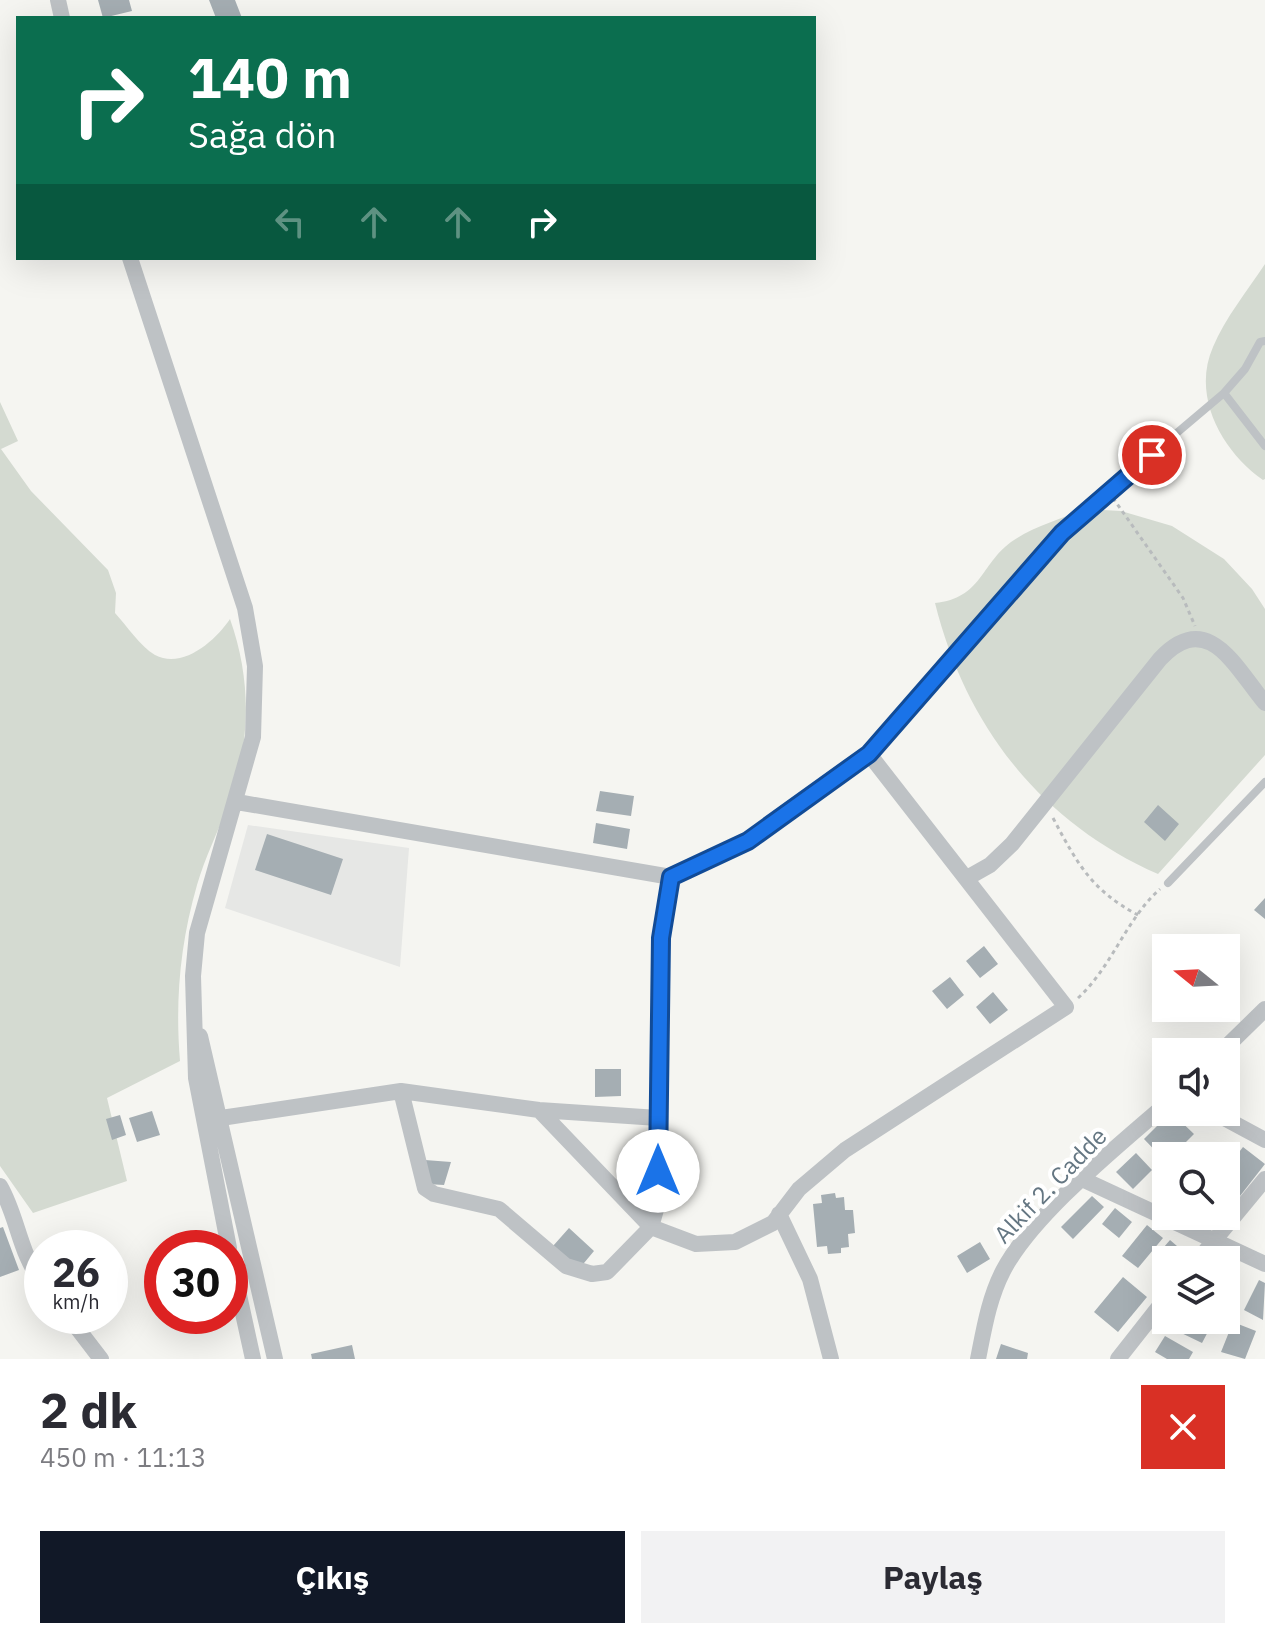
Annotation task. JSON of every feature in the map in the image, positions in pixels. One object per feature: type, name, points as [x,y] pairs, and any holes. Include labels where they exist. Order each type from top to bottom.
[{"type":"street","points":[[131,260],[250,627],[256,714],[251,754],[197,933],[193,976],[196,1078],[225,1230]]},
{"type":"street","points":[[967,878],[1002,855],[1160,659],[1177,644],[1196,637],[1217,645],[1265,703]]},
{"type":"street","points":[[539,1110],[651,1227],[683,1241],[721,1245],[761,1231],[813,1175],[845,1150],[1066,1007],[869,754]]},
{"type":"street","points":[[237,802],[671,877],[661,938],[658,1198],[651,1227],[607,1272],[592,1274],[572,1269],[499,1209],[434,1194],[425,1188],[401,1091]]},
{"type":"street","points":[[1235,1038],[1265,1009]]},
{"type":"street","points":[[195,1019],[221,1118],[275,1359]]},
{"type":"street","points":[[221,1118],[401,1091],[539,1110],[658,1118]]},
{"type":"street","name":"Alkif 2. Cadde","points":[[978,1359],[991,1300],[1009,1261],[1082,1179],[1152,1116]]},
{"type":"street","points":[[1239,1126],[1265,1140]]},
{"type":"street","points":[[1082,1179],[1265,1264]]},
{"type":"street","points":[[1209,1246],[1265,1179]]},
{"type":"street","points":[[0,1186],[24,1251]]},
{"type":"street","points":[[779,1214],[810,1279],[831,1359]]},
{"type":"street","points":[[1118,1359],[1152,1316]]},
{"type":"street","points":[[82,1334],[101,1359]]},
{"type":"street","points":[[247,1334],[253,1359]]},
{"type":"lane","points":[[671,877],[748,841],[869,754],[1062,533],[1108,490],[1224,393],[1245,369],[1260,342],[1265,341]]},
{"type":"lane","points":[[1224,393],[1265,446]]},
{"type":"lane","points":[[1168,883],[1265,782]]},
{"type":"path","points":[[1108,490],[1188,606],[1196,637]]},
{"type":"path","points":[[1045,803],[1082,872],[1108,897],[1138,915]]},
{"type":"path","points":[[1066,1007],[1095,979],[1138,915],[1168,883]]},
{"type":"shaded area","points":[[1265,264],[1263,480],[1248,468],[1224,439],[1209,404],[1206,385],[1207,366],[1218,336]]},
{"type":"shaded area","points":[[0,402],[18,441],[1,449],[31,491],[108,570],[116,593],[115,613],[144,646],[166,659],[187,656],[208,644],[230,619],[242,666],[246,712],[245,736],[236,782],[200,875],[186,929],[178,1016],[180,1061],[107,1098],[127,1181],[33,1213],[0,1166]]},
{"type":"shaded area","points":[[1085,509],[1121,511],[1172,526],[1224,559],[1252,589],[1265,609],[1265,755],[1158,874],[1116,853],[1078,827],[1044,798],[1014,766],[988,730],[966,690],[935,603],[950,600],[972,588],[1011,542]]},
{"type":"shaded area","points":[[248,825],[409,848],[400,967],[225,908]]},
{"type":"building","points":[[98,0],[129,0],[132,11],[102,16]]},
{"type":"building","points":[[209,0],[235,0],[241,16],[215,16]]},
{"type":"building","points":[[600,791],[634,796],[631,816],[596,811]]},
{"type":"building","points":[[1158,805],[1179,824],[1165,841],[1144,822]]},
{"type":"building","points":[[596,823],[630,829],[627,849],[593,843]]},
{"type":"building","points":[[267,834],[343,859],[331,895],[255,870]]},
{"type":"building","points":[[1265,898],[1265,919],[1254,910]]},
{"type":"building","points":[[984,946],[998,964],[980,978],[966,961]]},
{"type":"building","points":[[950,977],[964,995],[947,1009],[932,991]]},
{"type":"building","points":[[993,992],[1008,1010],[990,1024],[976,1007]]},
{"type":"building","points":[[595,1069],[621,1069],[621,1096],[595,1097]]},
{"type":"building","points":[[152,1111],[160,1135],[137,1142],[129,1118]]},
{"type":"building","points":[[120,1115],[126,1135],[112,1140],[106,1119]]},
{"type":"building","points":[[1157,1126],[1186,1126],[1194,1134],[1186,1142],[1152,1142],[1152,1147],[1144,1139]]},
{"type":"building","points":[[1243,1147],[1265,1164],[1240,1196],[1240,1151]]},
{"type":"building","points":[[1136,1153],[1152,1170],[1133,1189],[1116,1172]]},
{"type":"building","points":[[425,1160],[451,1162],[444,1185],[426,1184]]},
{"type":"building","points":[[835,1193],[836,1198],[844,1197],[845,1210],[853,1210],[855,1233],[848,1234],[849,1247],[841,1248],[841,1253],[828,1254],[827,1246],[817,1247],[813,1204],[822,1203],[821,1195]]},
{"type":"building","points":[[1092,1196],[1104,1207],[1073,1239],[1061,1227]]},
{"type":"building","points":[[1115,1208],[1132,1222],[1119,1238],[1102,1224]]},
{"type":"building","points":[[1147,1225],[1163,1238],[1156,1246],[1152,1246],[1152,1251],[1138,1268],[1122,1256]]},
{"type":"building","points":[[3,1227],[19,1270],[0,1277],[0,1228]]},
{"type":"building","points":[[569,1228],[594,1251],[579,1269],[553,1246]]},
{"type":"building","points":[[980,1242],[990,1259],[967,1273],[957,1256]]},
{"type":"building","points":[[1123,1277],[1147,1297],[1118,1332],[1094,1312]]},
{"type":"building","points":[[1259,1280],[1265,1283],[1263,1320],[1244,1310]]},
{"type":"building","points":[[1240,1325],[1256,1331],[1245,1359],[1221,1352],[1228,1334],[1240,1334]]},
{"type":"building","points":[[1183,1334],[1207,1334],[1202,1343]]},
{"type":"building","points":[[1165,1336],[1193,1352],[1189,1359],[1167,1359],[1155,1352]]},
{"type":"building","points":[[1001,1344],[1028,1353],[1027,1359],[996,1359]]},
{"type":"building","points":[[352,1345],[355,1359],[312,1359],[311,1354]]},
{"type":"route","points":[[658,1171],[661,938],[671,877],[748,841],[869,754],[900,723],[1062,533],[1152,455]]}]
